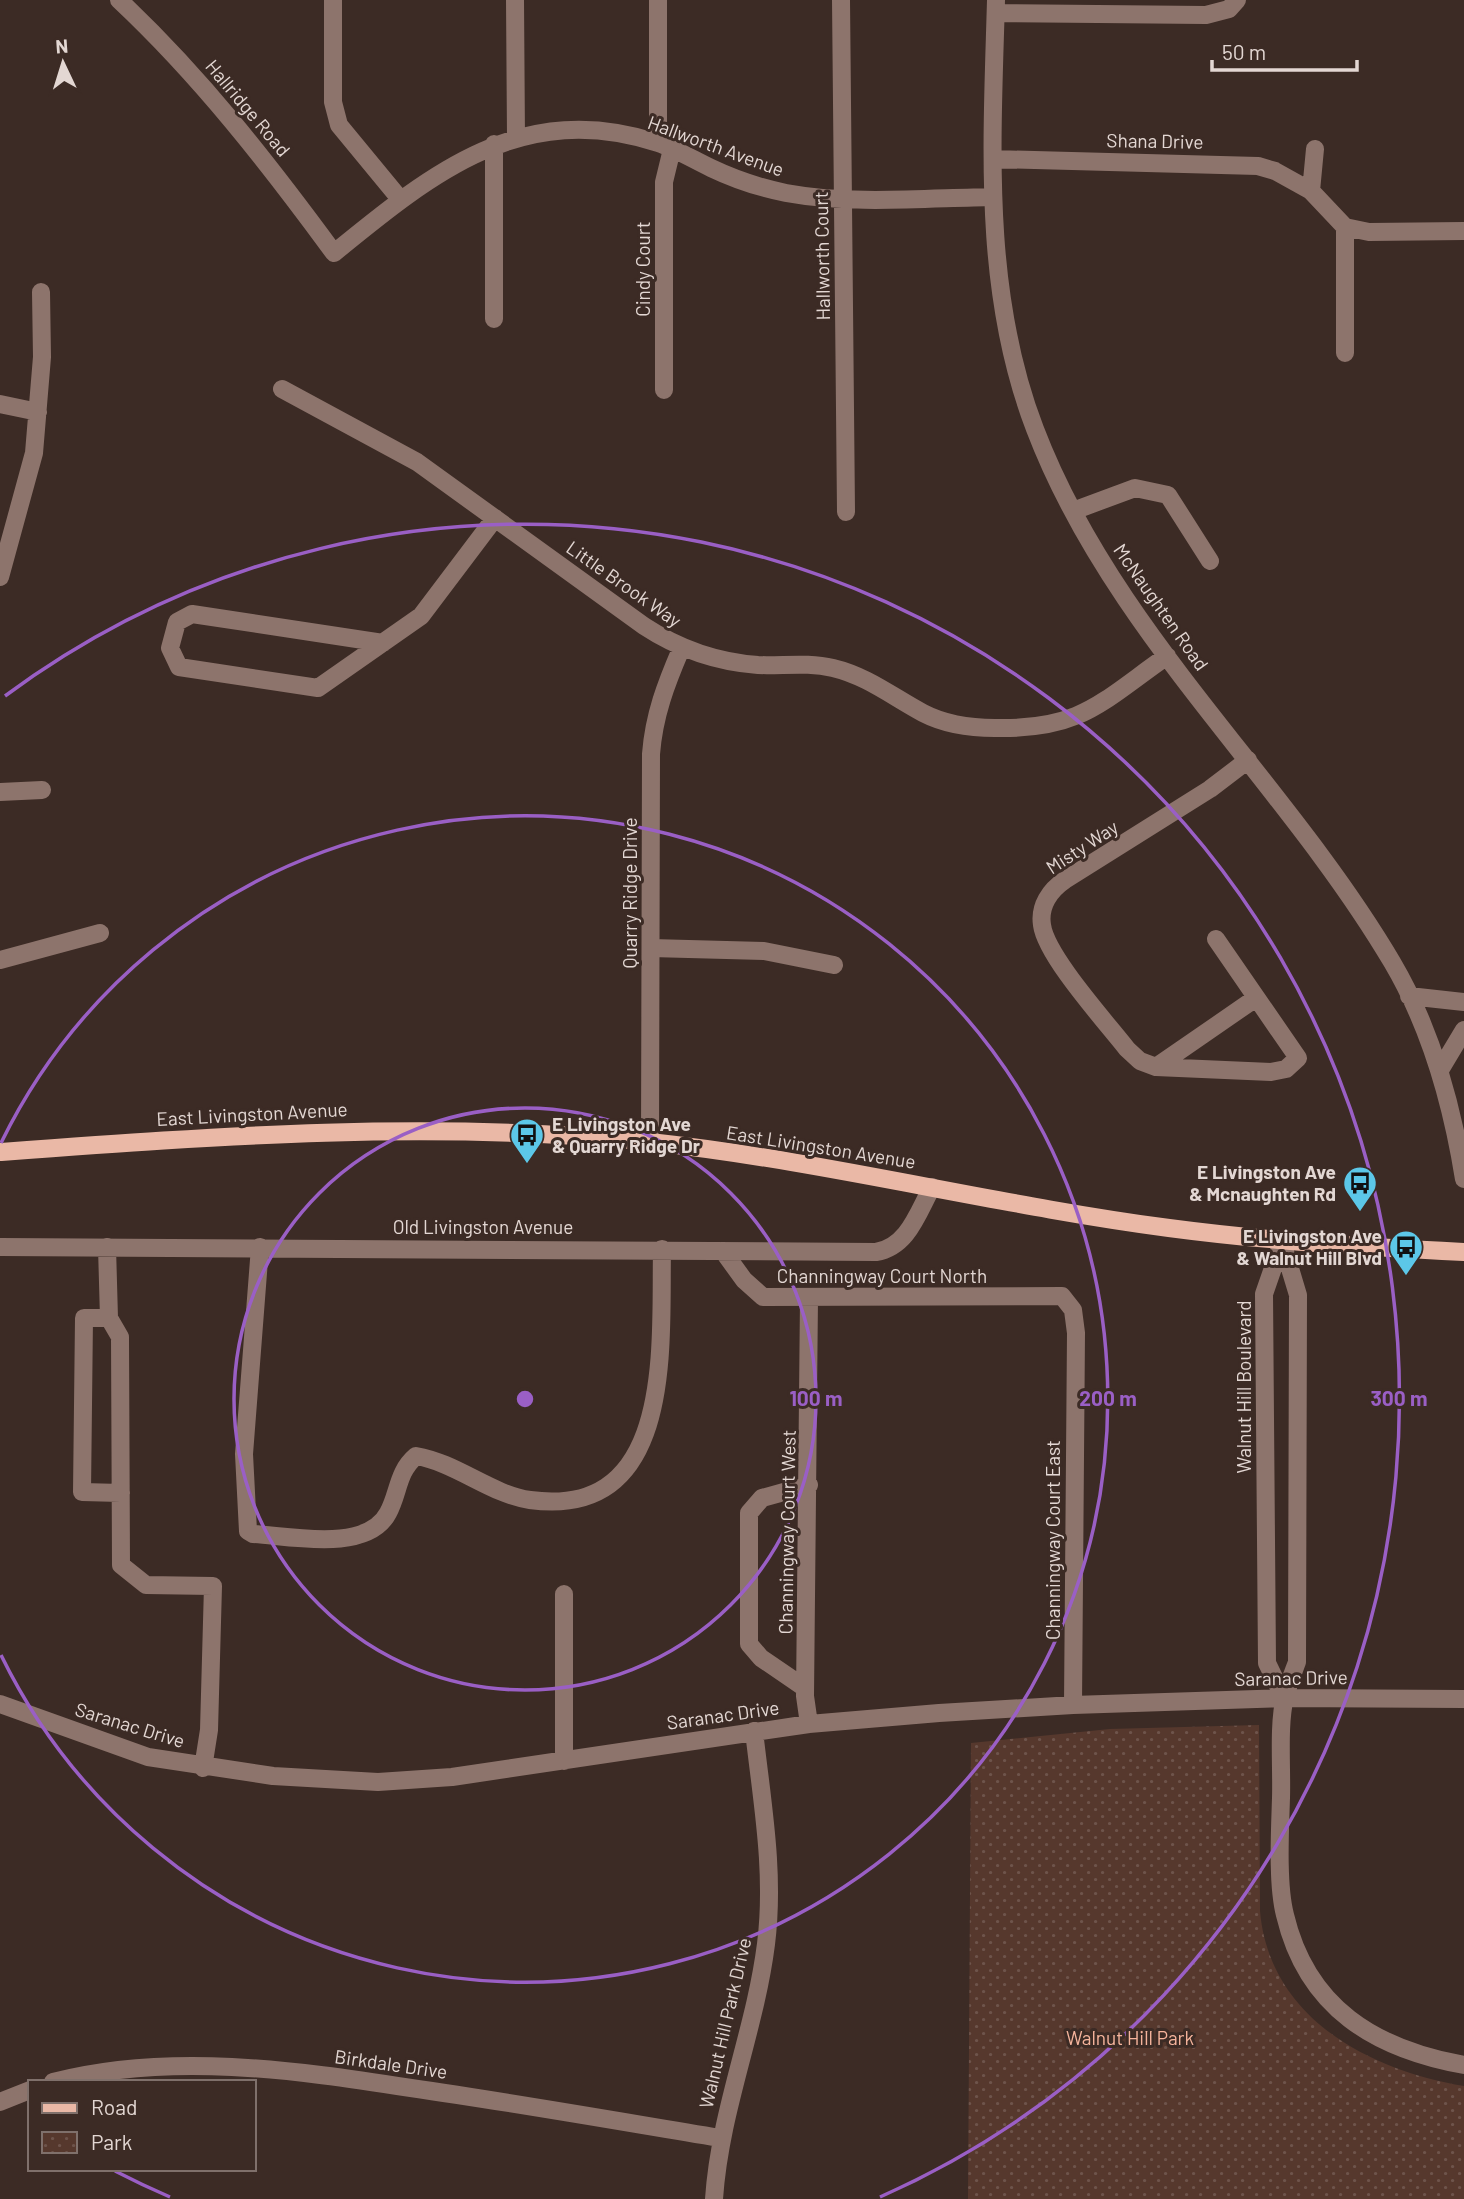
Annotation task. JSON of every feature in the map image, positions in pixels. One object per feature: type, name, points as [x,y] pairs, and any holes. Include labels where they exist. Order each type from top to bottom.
[{"type":"main road","name":"East Livingston Avenue","points":[[0,1152],[297,1131],[402,1129],[650,1142],[783,1160],[1168,1228],[1282,1241],[1464,1252]]},
{"type":"street","name":"Hallridge Road","points":[[119,0],[155,34],[214,98],[334,253]]},
{"type":"street","points":[[333,0],[333,102],[339,125],[400,200]]},
{"type":"street","points":[[515,0],[516,138]]},
{"type":"street","name":"Cindy Court","points":[[658,0],[665,146],[664,390]]},
{"type":"street","name":"Hallworth Court","points":[[841,0],[846,512]]},
{"type":"street","points":[[996,7],[1174,7],[1206,15],[1229,9],[1237,0]]},
{"type":"street","name":"McNaughten Road","points":[[996,7],[993,198],[997,272],[1013,363],[1035,429],[1073,511],[1120,590],[1340,885],[1392,962],[1440,1070],[1464,1179]]},
{"type":"street","name":"Hallworth Avenue","points":[[334,253],[427,179],[494,144],[557,132],[597,131],[665,146],[714,170],[771,189],[816,198],[993,198]]},
{"type":"street","points":[[494,144],[494,319]]},
{"type":"street","points":[[1311,191],[1315,149]]},
{"type":"street","name":"Shana Drive","points":[[993,159],[1243,164],[1275,171],[1311,191],[1345,227]]},
{"type":"street","points":[[1345,353],[1345,227],[1369,232],[1464,231]]},
{"type":"street","points":[[0,577],[34,453],[42,357],[41,292]]},
{"type":"street","name":"Little Brook Way","points":[[282,389],[417,463],[681,649],[735,662],[831,668],[880,686],[945,723],[974,728],[1062,723],[1081,716],[1167,656]]},
{"type":"street","points":[[0,404],[38,412]]},
{"type":"street","points":[[1073,511],[1135,488],[1168,495],[1210,561]]},
{"type":"street","points":[[383,643],[192,614],[177,622],[170,648],[180,667],[318,688],[383,643],[421,616],[495,518]]},
{"type":"street","name":"Quarry Ridge Drive","points":[[650,1142],[653,724],[681,649]]},
{"type":"street","name":"Misty Way","points":[[1216,939],[1298,1058],[1286,1069],[1271,1072],[1156,1067],[1140,1061],[1127,1049],[1051,949],[1042,924],[1042,911],[1055,887],[1210,789],[1248,760]]},
{"type":"street","points":[[0,792],[42,790]]},
{"type":"street","points":[[0,960],[100,933]]},
{"type":"street","points":[[651,948],[764,951],[834,965]]},
{"type":"street","points":[[1409,996],[1464,1002]]},
{"type":"street","points":[[1156,1067],[1256,999]]},
{"type":"street","points":[[1440,1070],[1464,1030]]},
{"type":"street","name":"Old Livingston Avenue","points":[[0,1247],[886,1250],[903,1239],[932,1187]]},
{"type":"street","name":"Walnut Hill Boulevard","points":[[1282,1241],[1264,1294],[1264,1308],[1267,1663],[1284,1698]]},
{"type":"street","name":"Walnut Hill Boulevard","points":[[1282,1241],[1298,1295],[1297,1662],[1284,1698],[1281,1826],[1284,1913],[1295,1948],[1313,1985],[1377,2038],[1421,2057],[1464,2065]]},
{"type":"street","points":[[107,1247],[109,1318],[120,1337],[121,1565],[146,1585],[212,1586],[209,1730],[203,1768]]},
{"type":"street","points":[[260,1247],[244,1454],[248,1531],[253,1534],[345,1539],[380,1525],[390,1510],[407,1464],[416,1456],[435,1459],[500,1490],[528,1500],[562,1501],[594,1493],[619,1478],[639,1451],[655,1404],[660,1356],[662,1249]]},
{"type":"street","name":"Channingway Court North","points":[[723,1251],[744,1280],[763,1297],[1062,1296]]},
{"type":"street","name":"Channingway Court East","points":[[1062,1296],[1073,1310],[1076,1333],[1073,1704]]},
{"type":"street","name":"Channingway Court West","points":[[809,1298],[806,1688],[809,1724]]},
{"type":"street","points":[[109,1318],[84,1318],[82,1492],[121,1493]]},
{"type":"street","points":[[806,1688],[761,1658],[749,1644],[749,1513],[762,1498],[809,1485]]},
{"type":"street","points":[[564,1761],[565,1594]]},
{"type":"street","name":"Saranac Drive","points":[[0,1704],[121,1748],[203,1768],[273,1776],[378,1782],[452,1777],[809,1724],[1073,1704],[1284,1698],[1464,1699]]},
{"type":"street","name":"Walnut Hill Park Drive","points":[[714,2199],[720,2138],[758,1988],[769,1904],[770,1866],[754,1731]]},
{"type":"street","name":"Birkdale Drive","points":[[65,2080],[133,2069],[269,2069],[454,2094],[720,2138]]},
{"type":"street","points":[[0,2102],[28,2091]]},
{"type":"green space","name":"Walnut Hill Park","points":[[1259,1725],[1260,1911],[1267,1948],[1282,1981],[1303,2009],[1329,2032],[1360,2052],[1393,2067],[1464,2086],[1464,2199],[968,2199],[971,1743],[1110,1729]]},
{"type":"place","name":"E Livingston Ave & Quarry Ridge Dr","points":[[527,1165]]},
{"type":"place","name":"E Livingston Ave & Mcnaughten Rd","points":[[1360,1213]]},
{"type":"place","name":"E Livingston Ave & Walnut Hill Blvd","points":[[1406,1277]]}]
